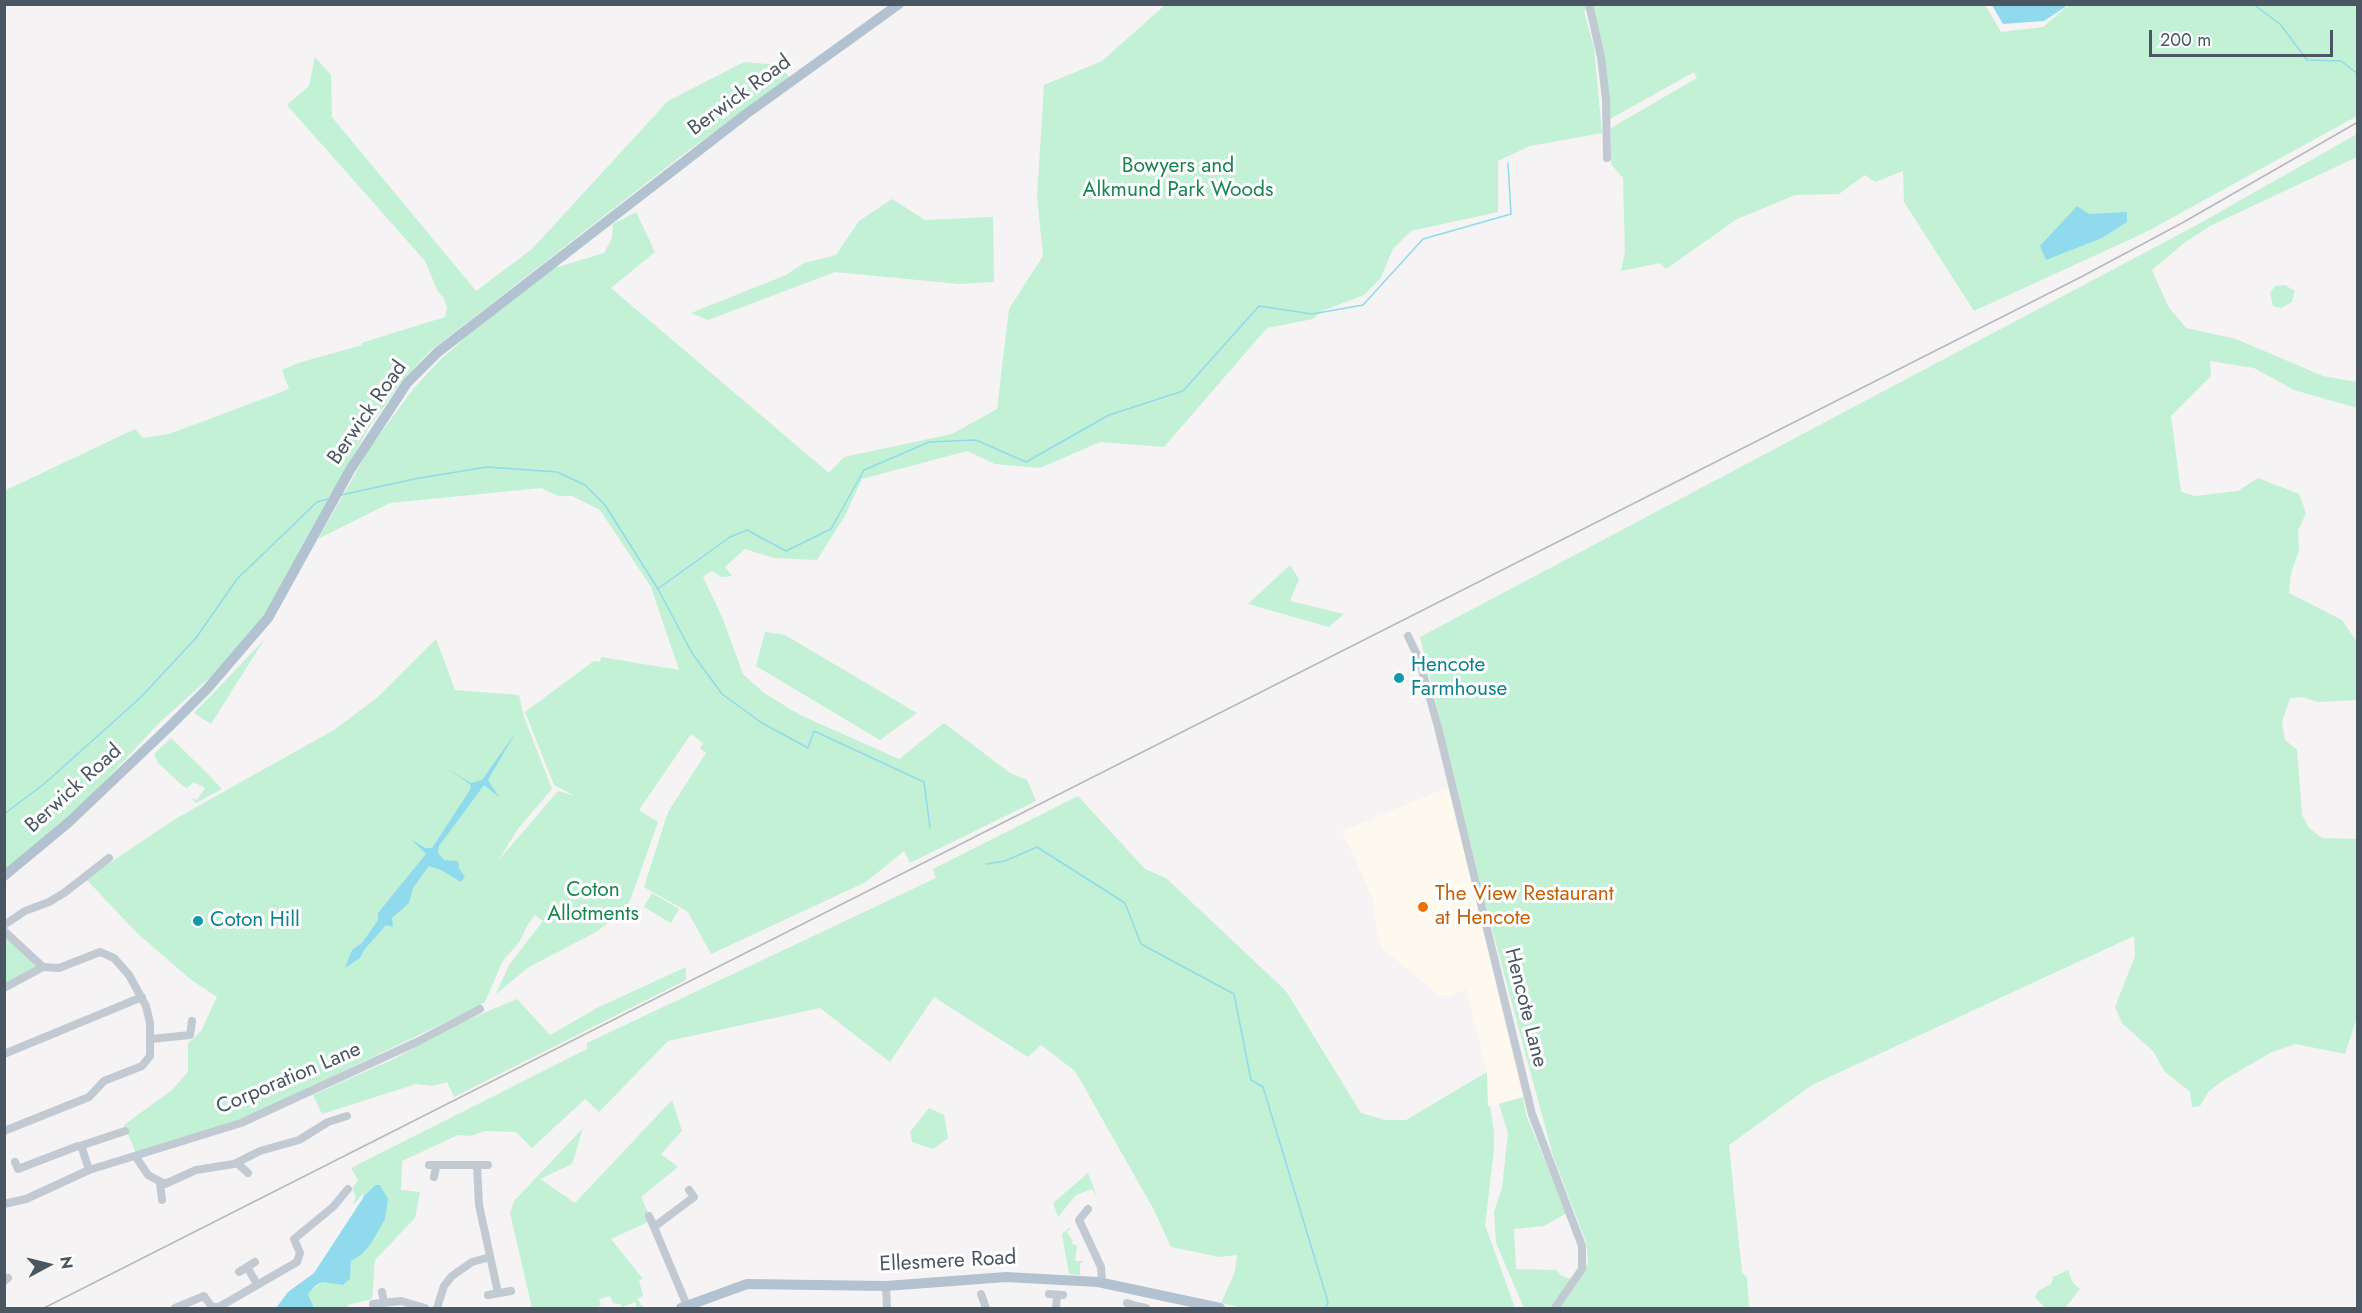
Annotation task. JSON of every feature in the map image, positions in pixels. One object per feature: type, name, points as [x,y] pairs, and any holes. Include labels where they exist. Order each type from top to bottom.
[{"type":"main road","name":"Berwick Road","points":[[4,876],[68,823],[170,726],[215,681],[268,618],[350,470],[407,383],[438,352],[746,114],[899,4]]},
{"type":"main road","name":"Ellesmere Road","points":[[685,1308],[747,1284],[886,1286],[1006,1277],[1102,1282],[1195,1306],[1220,1308]]},
{"type":"street","points":[[1589,4],[1602,67],[1607,158]]},
{"type":"street","name":"Hencote Lane","points":[[1408,636],[1419,659],[1438,727],[1532,1114],[1582,1246],[1582,1269],[1555,1308]]},
{"type":"street","points":[[4,925],[25,911],[49,902],[64,893],[109,858]]},
{"type":"street","points":[[4,931],[43,967]]},
{"type":"street","points":[[4,988],[43,967],[59,968],[94,953],[105,953],[114,958],[129,975],[142,997],[148,1014],[151,1039],[150,1056],[142,1066],[104,1081],[85,1100],[4,1131]]},
{"type":"street","points":[[4,1054],[142,997]]},
{"type":"street","name":"Corporation Lane","points":[[4,1204],[26,1199],[89,1170],[242,1123],[417,1042],[480,1010]]},
{"type":"street","points":[[151,1039],[190,1035],[192,1021]]},
{"type":"street","points":[[160,1183],[174,1181],[202,1168],[237,1163],[260,1151],[299,1140],[336,1119],[347,1116]]},
{"type":"street","points":[[336,1119],[340,1128]]},
{"type":"street","points":[[15,1162],[18,1169],[68,1148],[125,1131]]},
{"type":"street","points":[[80,1146],[89,1170]]},
{"type":"street","points":[[136,1157],[144,1170],[160,1183],[162,1200]]},
{"type":"street","points":[[237,1163],[248,1173]]},
{"type":"street","points":[[434,1177],[432,1166],[488,1165]]},
{"type":"street","points":[[477,1166],[479,1203],[498,1293]]},
{"type":"street","points":[[175,1308],[204,1296],[215,1308],[297,1262],[300,1253],[294,1239],[346,1192],[335,1189]]},
{"type":"street","points":[[654,1227],[694,1196]]},
{"type":"street","points":[[1088,1209],[1075,1221],[1101,1267],[1102,1282]]},
{"type":"street","points":[[650,1216],[685,1308]]},
{"type":"street","points":[[437,1308],[444,1286],[452,1275],[472,1262],[490,1257]]},
{"type":"street","points":[[247,1267],[257,1284]]},
{"type":"street","points":[[886,1286],[887,1308]]},
{"type":"street","points":[[488,1295],[511,1291]]},
{"type":"street","points":[[382,1292],[384,1303]]},
{"type":"street","points":[[984,1295],[986,1308]]},
{"type":"street","points":[[1056,1295],[1056,1308]]},
{"type":"street","points":[[373,1304],[408,1302],[425,1308]]},
{"type":"street","points":[[1133,1306],[1146,1308]]},
{"type":"shaded area","points":[[1449,787],[1523,1097],[1487,1107],[1487,1072],[1466,989],[1448,997],[1437,994],[1383,949],[1377,934],[1373,899],[1342,831]]},
{"type":"green space","points":[[1165,5],[1591,5],[1584,11],[1594,48],[1602,133],[1530,146],[1498,161],[1498,212],[1411,231],[1393,249],[1380,279],[1364,295],[1322,311],[1313,319],[1267,328],[1164,447],[1100,442],[1040,468],[995,464],[967,451],[862,479],[845,516],[817,560],[773,558],[745,549],[725,567],[732,576],[721,577],[712,571],[703,577],[723,619],[743,674],[764,693],[800,715],[899,759],[944,723],[1010,773],[1027,780],[1036,801],[910,863],[904,851],[866,882],[711,954],[688,912],[644,887],[668,812],[706,753],[700,748],[703,743],[691,734],[639,810],[658,822],[631,898],[623,912],[596,932],[529,967],[496,994],[509,965],[543,921],[535,915],[520,941],[502,962],[485,1002],[477,1007],[242,1120],[136,1153],[124,1125],[172,1090],[188,1072],[188,1043],[201,1031],[217,997],[190,979],[136,932],[86,879],[175,819],[334,730],[378,697],[436,639],[455,690],[519,695],[524,717],[552,789],[517,830],[498,861],[558,791],[575,796],[554,785],[525,712],[594,661],[600,662],[601,657],[679,670],[651,587],[600,510],[572,496],[558,496],[541,488],[390,503],[318,539],[371,446],[414,388],[439,361],[476,328],[551,269],[604,253],[612,238],[613,224],[636,212],[655,252],[611,288],[829,473],[844,457],[952,434],[997,409],[1009,309],[1043,256],[1037,197],[1044,85],[1102,61]]},
{"type":"green space","points":[[1592,5],[1985,5],[2001,32],[2043,27],[2069,5],[2357,5],[2357,116],[2146,232],[1974,311],[1904,202],[1903,171],[1875,182],[1865,175],[1839,194],[1795,195],[1737,219],[1666,269],[1660,263],[1621,271],[1625,252],[1623,178],[1611,164],[1611,128],[1697,78],[1694,72],[1610,119]]},
{"type":"green space","points":[[315,57],[331,75],[332,117],[476,291],[532,249],[668,101],[744,62],[779,65],[790,78],[689,150],[429,352],[402,381],[368,429],[269,612],[235,655],[160,722],[75,813],[5,870],[4,491],[135,429],[143,438],[169,434],[289,389],[282,370],[298,363],[362,345],[361,343],[445,317],[447,308],[444,298],[438,292],[425,261],[287,105],[309,86]]},
{"type":"green space","points":[[2357,134],[2357,157],[2210,226],[2184,243],[2152,270],[2168,306],[2186,328],[2236,339],[2323,376],[2357,382],[2357,408],[2294,390],[2254,368],[2210,361],[2211,376],[2171,416],[2181,492],[2195,496],[2238,491],[2258,478],[2299,494],[2306,513],[2298,531],[2299,551],[2291,573],[2289,593],[2342,620],[2357,642],[2357,700],[2317,702],[2302,697],[2290,698],[2282,722],[2285,740],[2297,750],[2302,815],[2309,828],[2322,838],[2357,839],[2357,1017],[2345,1054],[2296,1044],[2272,1052],[2224,1080],[2209,1091],[2200,1106],[2192,1107],[2190,1092],[2164,1071],[2154,1052],[2122,1023],[2115,1007],[2135,956],[2134,936],[1812,1085],[1729,1145],[1742,1272],[1747,1278],[1749,1308],[1558,1308],[1588,1263],[1586,1242],[1553,1156],[1485,903],[1420,637],[2195,226]]},
{"type":"green space","points":[[892,199],[925,220],[993,217],[994,282],[959,284],[835,272],[708,320],[691,313],[786,275],[804,263],[836,255],[859,221]]},
{"type":"green space","points":[[2285,285],[2295,291],[2292,302],[2281,308],[2273,306],[2270,293],[2275,286]]},
{"type":"green space","points":[[1290,565],[1299,579],[1290,601],[1344,614],[1329,627],[1248,604]]},
{"type":"green space","points":[[765,632],[785,635],[917,713],[880,740],[756,666]]},
{"type":"green space","points":[[264,640],[211,724],[194,713],[223,683]]},
{"type":"green space","points":[[171,738],[222,789],[196,803],[191,798],[197,800],[205,788],[194,782],[187,788],[183,786],[158,763],[154,754]]},
{"type":"green space","points":[[1078,796],[1145,869],[1166,878],[1286,991],[1361,1113],[1385,1120],[1406,1120],[1487,1072],[1488,1106],[1490,1106],[1494,1132],[1494,1150],[1485,1225],[1515,1308],[1242,1308],[1221,1303],[1235,1272],[1237,1255],[1220,1257],[1171,1247],[1153,1208],[1075,1071],[1041,1045],[1028,1057],[934,997],[890,1062],[820,1008],[668,1041],[599,1112],[585,1099],[532,1148],[516,1132],[485,1131],[471,1136],[458,1135],[402,1161],[401,1190],[420,1192],[415,1218],[375,1260],[372,1299],[348,1305],[348,1308],[314,1308],[308,1294],[310,1291],[322,1282],[343,1285],[350,1279],[351,1261],[361,1255],[371,1193],[363,1199],[363,1194],[353,1205],[356,1196],[352,1189],[358,1180],[351,1168],[587,1049],[587,1043],[936,878],[933,869]]},
{"type":"green space","points":[[652,893],[679,909],[671,923],[644,907]]},
{"type":"green space","points":[[4,931],[43,967],[4,988]]},
{"type":"green space","points":[[686,967],[686,980],[454,1097],[447,1082],[432,1086],[416,1084],[322,1114],[313,1095],[396,1058],[460,1023],[517,999],[550,1035],[597,1008]]},
{"type":"green space","points":[[1523,1097],[1526,1115],[1567,1213],[1544,1226],[1514,1229],[1516,1269],[1556,1270],[1562,1276],[1573,1280],[1551,1308],[1524,1308],[1496,1243],[1494,1212],[1502,1188],[1508,1133],[1499,1104]]},
{"type":"green space","points":[[672,1100],[682,1131],[661,1154],[678,1167],[641,1197],[649,1214],[648,1222],[611,1239],[643,1279],[639,1280],[643,1296],[637,1299],[644,1308],[637,1308],[635,1302],[622,1307],[620,1304],[613,1303],[610,1296],[599,1299],[601,1305],[596,1308],[532,1308],[510,1213],[514,1201],[583,1128],[572,1164],[540,1179],[575,1203]]},
{"type":"green space","points":[[929,1108],[944,1115],[948,1138],[933,1149],[912,1142],[910,1132]]},
{"type":"green space","points":[[1088,1173],[1097,1197],[1092,1189],[1076,1195],[1058,1217],[1053,1203]]},
{"type":"green space","points":[[1071,1228],[1067,1232],[1073,1241],[1071,1243],[1077,1246],[1075,1261],[1083,1261],[1080,1264],[1080,1275],[1069,1274],[1062,1234]]},
{"type":"green space","points":[[2068,1270],[2073,1283],[2080,1289],[2065,1308],[2046,1308],[2035,1298],[2038,1291],[2051,1284],[2053,1277]]},
{"type":"water","points":[[1992,5],[2068,5],[2044,21],[2003,24]]},
{"type":"water","points":[[2077,206],[2089,214],[2127,212],[2127,222],[2102,238],[2046,260],[2040,246]]},
{"type":"water","points":[[516,732],[488,780],[499,797],[484,785],[439,846],[438,853],[444,860],[458,861],[459,868],[465,877],[461,882],[429,866],[413,888],[409,903],[392,918],[393,927],[386,925],[364,950],[360,958],[345,968],[352,950],[362,943],[378,920],[378,913],[426,854],[411,839],[425,848],[432,848],[470,790],[471,785],[448,769],[471,783],[482,780]]},
{"type":"water","points":[[376,1185],[380,1185],[388,1199],[385,1219],[370,1245],[361,1255],[351,1261],[350,1279],[343,1285],[322,1282],[315,1286],[308,1294],[314,1308],[276,1308],[288,1292],[314,1273],[365,1195]]},
{"type":"waterway","points":[[2253,4],[2280,24],[2307,60],[2341,61],[2358,74]]},
{"type":"waterway","points":[[659,588],[730,537],[747,530],[786,551],[831,529],[864,470],[929,442],[976,440],[1026,462],[1109,415],[1183,391],[1259,306],[1312,314],[1363,305],[1423,239],[1511,214],[1508,163]]},
{"type":"waterway","points":[[341,495],[414,479],[487,467],[557,472],[585,485],[605,505],[658,589],[692,653],[722,694],[762,723],[808,748],[814,731],[924,782],[930,828]]},
{"type":"waterway","points":[[4,814],[44,784],[140,698],[196,638],[237,579],[317,502],[328,499]]},
{"type":"waterway","points":[[986,864],[1005,861],[1037,847],[1125,903],[1141,944],[1234,994],[1251,1080],[1263,1087],[1328,1302],[1326,1308]]},
{"type":"railway","points":[[44,1308],[2081,277],[2182,223],[2358,122]]},
{"type":"place","name":"Hencote Farmhouse","points":[[1399,678]]},
{"type":"place","name":"The View Restaurant at Hencote","points":[[1423,907]]},
{"type":"place","name":"Coton Hill","points":[[198,921]]},
{"type":"park label","name":"Bowyers and Alkmund Park Woods","points":[[1178,179]]},
{"type":"park label","name":"Coton Allotments","points":[[593,903]]}]
